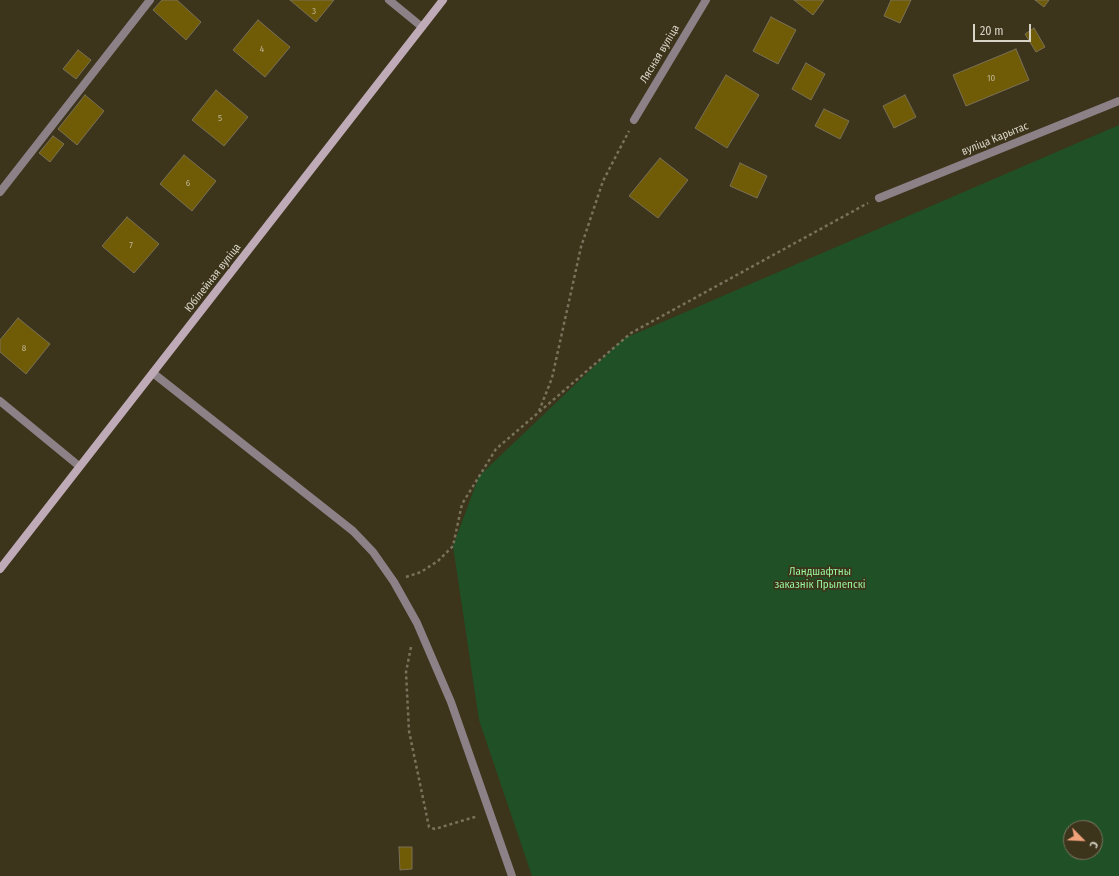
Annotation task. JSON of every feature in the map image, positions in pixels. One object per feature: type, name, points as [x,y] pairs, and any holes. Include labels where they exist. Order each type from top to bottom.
[{"type":"main road","name":"Юбілейная вуліца","points":[[0,569],[443,0]]},
{"type":"street","points":[[0,192],[150,0]]},
{"type":"street","points":[[389,0],[422,27]]},
{"type":"street","name":"Лясная вуліца","points":[[634,120],[706,0]]},
{"type":"street","name":"вуліца Карытас","points":[[879,198],[1119,101]]},
{"type":"street","points":[[153,373],[353,531],[373,552],[394,582],[417,623],[451,702],[512,876]]},
{"type":"street","points":[[0,401],[79,466]]},
{"type":"path","points":[[539,412],[552,378],[580,247],[603,181],[634,120]]},
{"type":"path","points":[[394,582],[421,572],[438,561],[453,546],[462,504],[496,449],[631,333],[879,198]]},
{"type":"path","points":[[417,623],[406,672],[409,731],[429,827],[435,829],[490,812]]},
{"type":"green space","name":"Ландшафтны заказнік Прылепскі","points":[[1119,125],[1119,876],[532,876],[479,720],[453,546],[479,476],[623,339]]},
{"type":"building","points":[[162,0],[177,0],[201,22],[186,40],[153,10]]},
{"type":"building","points":[[290,0],[334,0],[316,22]]},
{"type":"building","points":[[794,0],[824,0],[813,15]]},
{"type":"building","points":[[891,0],[911,0],[900,23],[884,16]]},
{"type":"building","points":[[1035,0],[1049,0],[1044,7]]},
{"type":"building","points":[[771,17],[796,30],[778,64],[753,51]]},
{"type":"building","points":[[258,20],[290,47],[265,77],[233,50]]},
{"type":"building","points":[[1034,28],[1045,47],[1036,52],[1025,34]]},
{"type":"building","points":[[1016,49],[1029,80],[966,106],[953,75]]},
{"type":"building","points":[[78,50],[91,60],[76,79],[63,69]]},
{"type":"building","points":[[806,63],[825,74],[811,100],[792,89]]},
{"type":"building","points":[[726,75],[759,95],[727,148],[695,128]]},
{"type":"building","points":[[216,90],[248,117],[224,146],[192,120]]},
{"type":"building","points":[[85,95],[104,111],[77,145],[58,129]]},
{"type":"building","points":[[905,95],[916,117],[894,128],[883,106]]},
{"type":"building","points":[[824,109],[849,121],[840,139],[815,126]]},
{"type":"building","points":[[53,136],[64,144],[50,162],[39,153]]},
{"type":"building","points":[[184,155],[216,181],[192,211],[160,184]]},
{"type":"building","points":[[660,158],[688,180],[658,218],[629,196]]},
{"type":"building","points":[[740,163],[767,176],[757,198],[730,186]]},
{"type":"building","points":[[127,217],[159,244],[134,273],[102,246]]},
{"type":"building","points":[[18,318],[50,344],[26,374],[0,352],[0,340]]},
{"type":"building","points":[[399,847],[412,847],[412,869],[400,870]]}]
